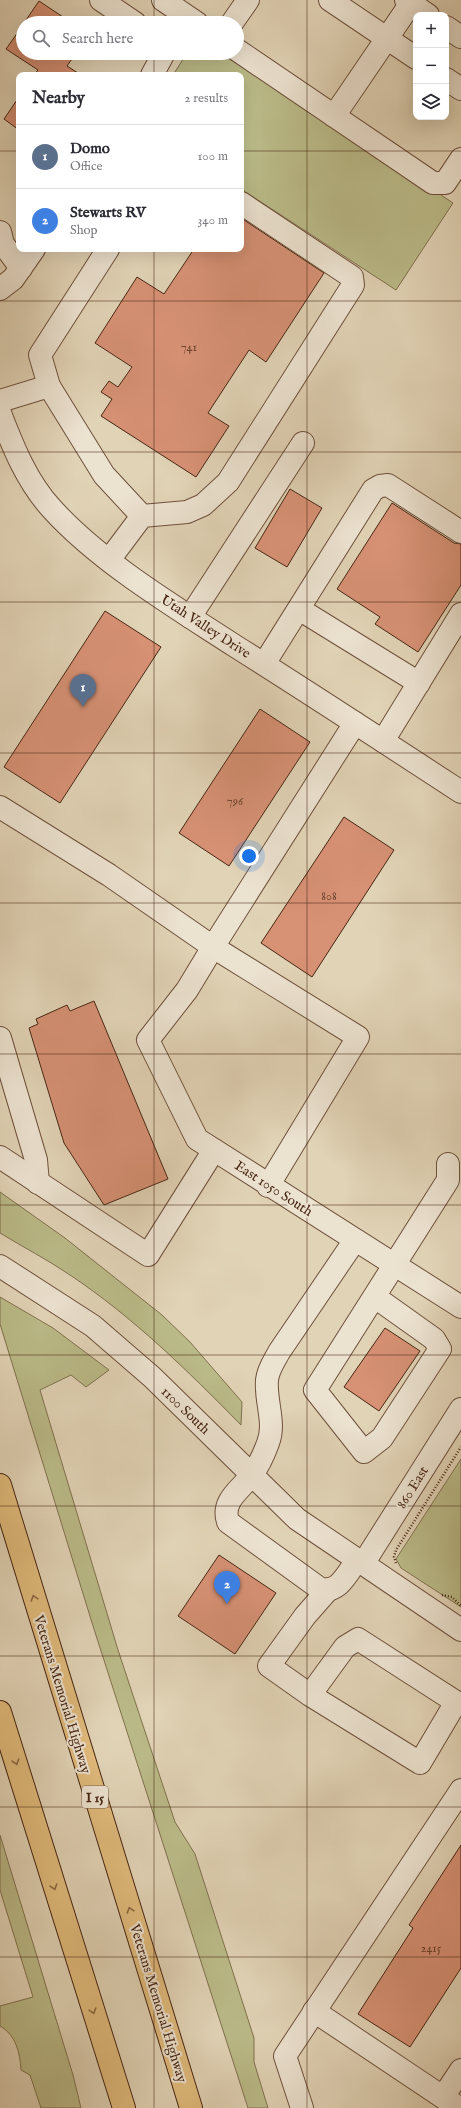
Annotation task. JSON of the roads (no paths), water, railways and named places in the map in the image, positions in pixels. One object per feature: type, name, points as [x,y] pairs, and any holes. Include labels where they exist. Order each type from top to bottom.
[{"type":"highway","name":"Veterans Memorial Highway","points":[[0,1485],[191,2108]]},
{"type":"highway","points":[[0,1712],[124,2108]]},
{"type":"street","points":[[101,0],[125,16]]},
{"type":"street","points":[[163,0],[186,16]]},
{"type":"street","points":[[237,16],[248,0]]},
{"type":"street","points":[[330,0],[413,56]]},
{"type":"street","points":[[334,116],[387,38],[415,6]]},
{"type":"street","points":[[449,29],[461,37]]},
{"type":"street","points":[[244,55],[433,183],[445,183],[461,159]]},
{"type":"street","points":[[154,72],[160,60]]},
{"type":"street","points":[[449,81],[461,89]]},
{"type":"street","points":[[109,560],[142,516],[187,512],[203,505],[228,482],[353,285],[352,277],[244,205]]},
{"type":"street","points":[[0,232],[4,244],[21,268]]},
{"type":"street","points":[[0,289],[13,279],[32,252]]},
{"type":"street","points":[[106,252],[40,355],[49,386],[104,475],[142,516]]},
{"type":"street","points":[[0,401],[49,386]]},
{"type":"street","name":"Utah Valley Drive","points":[[0,413],[15,451],[37,490],[51,509],[76,534],[109,560],[190,617],[461,792]]},
{"type":"street","points":[[190,617],[303,443]]},
{"type":"street","points":[[264,664],[373,490],[380,486],[388,485],[461,532]]},
{"type":"street","points":[[299,609],[419,683]]},
{"type":"street","points":[[383,741],[461,614]]},
{"type":"street","points":[[213,946],[355,723]]},
{"type":"street","points":[[0,807],[109,875],[213,946],[358,1037],[268,1186]]},
{"type":"street","name":"East 1050 South","points":[[213,946],[187,990],[148,1040],[197,1139],[268,1186],[461,1307]]},
{"type":"street","points":[[0,1038],[36,1160],[38,1183]]},
{"type":"street","points":[[0,1157],[148,1255],[214,1150]]},
{"type":"street","points":[[375,1297],[434,1338],[440,1349],[382,1438],[364,1452],[315,1390],[448,1180],[448,1164]]},
{"type":"street","points":[[327,1591],[319,1588],[228,1522],[226,1511],[230,1498],[252,1475],[268,1443],[271,1430],[267,1380],[271,1367],[355,1240]]},
{"type":"street","name":"1100 South","points":[[2,1268],[93,1326],[152,1377],[297,1519],[461,1630]]},
{"type":"street","name":"860 East","points":[[310,1695],[269,1666],[305,1616],[327,1591],[336,1588],[360,1562],[461,1409]]},
{"type":"street","points":[[358,1639],[456,1702],[420,1763],[310,1695],[345,1647],[358,1639]]},
{"type":"street","points":[[302,2108],[285,2056],[461,1790]]},
{"type":"street","points":[[314,2011],[451,2103],[461,2070]]},
{"type":"place","name":"Domo","points":[[83,707]]},
{"type":"place","name":"Stewarts RV","points":[[227,1604]]}]
